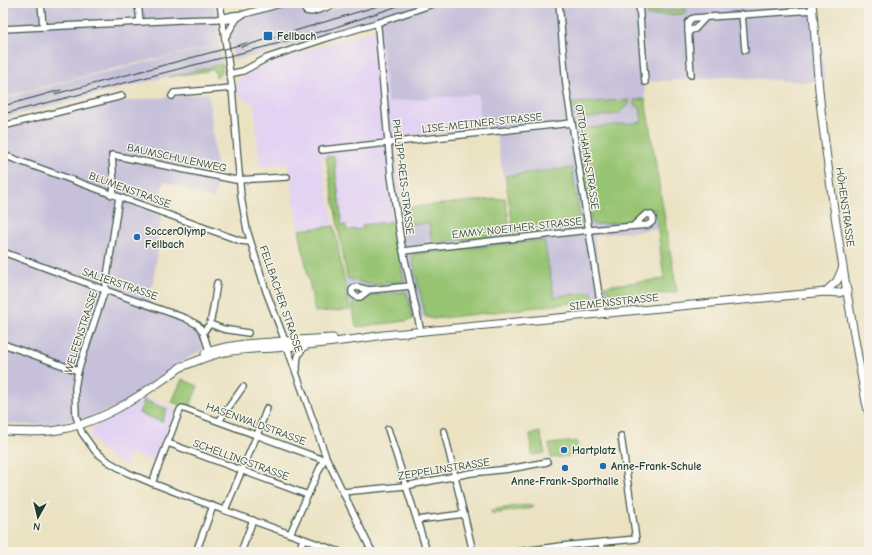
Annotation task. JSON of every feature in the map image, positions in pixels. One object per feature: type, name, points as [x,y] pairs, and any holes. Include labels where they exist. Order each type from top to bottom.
[{"type":"main road","name":"HÖHENSTRASSE","points":[[812,6],[821,116],[832,197],[869,413]]},
{"type":"main road","points":[[827,290],[837,281],[843,267]]},
{"type":"main road","name":"SIEMENSSTRASSE","points":[[286,344],[602,314],[838,288],[847,290]]},
{"type":"main road","name":"SIEMENSSTRASSE","points":[[286,344],[307,345],[357,340],[383,335]]},
{"type":"main road","points":[[3,431],[25,432],[58,430],[79,425],[116,409],[179,368],[210,354],[286,344]]},
{"type":"street","points":[[41,3],[43,27]]},
{"type":"street","points":[[138,3],[140,22]]},
{"type":"street","name":"FELLBACHER STRASSE","points":[[220,3],[232,88],[239,180],[243,211],[250,242],[270,302],[297,374],[324,458],[372,550]]},
{"type":"street","points":[[3,29],[223,18],[227,16],[245,14],[283,3]]},
{"type":"street","points":[[295,3],[299,5],[303,4],[306,11],[312,12],[340,3]]},
{"type":"street","points":[[229,74],[243,71],[267,58],[436,3]]},
{"type":"street","name":"OTTO-HAHN-STRASSE","points":[[559,3],[566,85],[602,314]]},
{"type":"street","points":[[638,3],[645,82]]},
{"type":"street","points":[[691,76],[688,31],[688,23],[690,19],[812,6]]},
{"type":"street","points":[[223,18],[228,20],[238,18],[245,14]]},
{"type":"street","points":[[742,14],[745,50]]},
{"type":"street","points":[[688,31],[695,29],[706,17]]},
{"type":"street","points":[[225,38],[228,31],[238,18]]},
{"type":"street","name":"PHILIPP-REIS-STRASSE","points":[[377,23],[391,176],[403,251],[421,332]]},
{"type":"street","points":[[172,96],[174,94],[232,88]]},
{"type":"street","points":[[3,126],[122,96]]},
{"type":"street","name":"LISE-MEITNER-STRASSE","points":[[322,150],[572,123]]},
{"type":"street","name":"BLUMENSTRASSE","points":[[3,155],[241,241],[250,242]]},
{"type":"street","name":"BAUMSCHULENWEG","points":[[112,195],[114,188],[112,155],[239,180],[287,177]]},
{"type":"street","name":"WELFENSTRASSE","points":[[119,197],[105,290],[78,371],[75,388],[76,416],[81,432],[88,443],[100,456],[123,470],[152,483],[340,552]]},
{"type":"street","name":"EMMY-NOETHER-STRASSE","points":[[403,251],[633,226]]},
{"type":"street","name":"SALIERSTRASSE","points":[[3,252],[185,318],[198,325],[203,332]]},
{"type":"street","points":[[210,354],[203,332],[210,324],[217,283]]},
{"type":"street","points":[[369,290],[411,286]]},
{"type":"street","points":[[210,324],[224,329],[248,333]]},
{"type":"street","points":[[3,344],[78,371]]},
{"type":"street","points":[[297,374],[297,356],[307,345]]},
{"type":"street","points":[[219,421],[243,387]]},
{"type":"street","name":"HASENWALDSTRASSE","points":[[168,443],[182,408],[324,458]]},
{"type":"street","points":[[225,510],[267,408]]},
{"type":"street","points":[[388,429],[427,552]]},
{"type":"street","points":[[444,431],[473,552]]},
{"type":"street","points":[[515,552],[636,539],[621,436]]},
{"type":"street","points":[[152,483],[168,443]]},
{"type":"street","name":"SCHELLINGSTRASSE","points":[[168,443],[308,495]]},
{"type":"street","points":[[290,534],[324,458]]},
{"type":"street","name":"ZEPPELINSTRASSE","points":[[343,492],[405,486],[471,473],[509,469],[547,462]]},
{"type":"street","points":[[196,552],[213,506]]},
{"type":"street","points":[[417,520],[464,514]]},
{"type":"street","points":[[241,552],[253,520]]},
{"type":"street","points":[[299,552],[303,539]]},
{"type":"street","points":[[602,543],[603,552]]},
{"type":"street","points":[[364,552],[372,550]]},
{"type":"shaded area","points":[[3,3],[214,3],[218,25],[219,45],[119,67],[3,97]]},
{"type":"shaded area","points":[[353,3],[816,3],[825,81],[805,82],[730,77],[644,82],[645,99],[634,100],[640,107],[642,122],[580,129],[635,221],[645,210],[655,209],[658,229],[596,235],[594,237],[603,289],[609,288],[609,293],[603,294],[606,303],[593,304],[591,293],[554,297],[544,240],[412,258],[426,317],[413,319],[406,292],[374,295],[361,302],[349,303],[345,279],[347,278],[371,285],[404,281],[392,221],[395,220],[393,208],[402,206],[405,225],[430,223],[432,243],[579,227],[572,169],[503,176],[496,132],[482,133],[478,94],[388,102],[378,18],[265,54],[233,60],[231,44],[228,44],[228,38],[236,22],[293,4],[304,13],[312,16]],"holes":[[[629,100],[627,105],[618,114],[576,117],[574,106]]]},
{"type":"shaded area","points":[[380,28],[478,94],[482,129],[393,137],[402,206],[393,208],[395,220],[363,225],[363,229],[346,230],[342,226],[334,157],[321,158],[334,226],[299,230],[288,163],[260,166],[254,104],[237,95],[236,83],[238,79],[268,62]]},
{"type":"shaded area","points":[[219,46],[222,63],[3,118],[3,99],[89,76]]},
{"type":"shaded area","points":[[209,93],[217,178],[214,200],[164,181],[155,212],[162,215],[150,306],[185,319],[195,327],[203,349],[176,365],[139,394],[115,408],[82,419],[37,425],[3,423],[3,128],[116,102]]},
{"type":"shaded area","points":[[145,397],[177,409],[157,463],[131,453],[125,467],[105,453],[95,443],[91,437],[92,429]]},
{"type":"green space","points":[[686,9],[686,14],[647,16],[647,12]]},
{"type":"green space","points":[[222,64],[222,72],[216,77],[213,69],[168,77]]},
{"type":"green space","points":[[645,99],[677,292],[616,299],[611,303],[606,303],[603,294],[609,293],[609,289],[603,289],[603,286],[664,279],[655,209],[643,212],[635,221],[592,224],[578,133],[580,129],[642,122],[640,107],[635,105],[634,100]]},
{"type":"green space","points":[[629,100],[629,104],[618,114],[578,119],[576,117],[574,106],[570,107],[570,103]]},
{"type":"green space","points":[[334,156],[342,225],[346,225],[346,230],[363,229],[362,225],[392,221],[404,280],[402,282],[371,285],[347,278],[326,157]]},
{"type":"green space","points":[[572,168],[581,224],[579,227],[514,234],[505,176]]},
{"type":"green space","points":[[505,198],[511,234],[432,243],[429,223],[405,225],[402,208]]},
{"type":"green space","points":[[334,226],[350,310],[315,312],[299,230]]},
{"type":"green space","points":[[544,240],[554,297],[592,292],[593,304],[587,305],[582,302],[433,319],[426,317],[412,258],[413,254]]},
{"type":"green space","points":[[407,293],[413,319],[358,327],[356,326],[352,303],[361,302],[374,295]]},
{"type":"green space","points":[[182,379],[198,386],[191,403],[191,409],[172,402]]},
{"type":"green space","points":[[144,400],[167,409],[162,422],[139,413]]},
{"type":"green space","points":[[540,432],[545,453],[532,455],[530,434]]},
{"type":"green space","name":"Hartplatz","points":[[577,441],[578,455],[551,458],[549,444]]},
{"type":"green space","points":[[533,505],[533,508],[492,514],[491,510],[516,506]]},
{"type":"railway","points":[[241,47],[388,3]]},
{"type":"railway","points":[[3,114],[280,43],[333,28],[407,3]]},
{"type":"railway","points":[[55,94],[247,43]]},
{"type":"railway","points":[[3,106],[61,90]]},
{"type":"place","name":"Fellbach","points":[[268,36]]},
{"type":"place","name":"SoccerOlymp Fellbach","points":[[137,237]]},
{"type":"place","name":"Hartplatz","points":[[564,450]]},
{"type":"place","name":"Anne-Frank-Schule","points":[[603,466]]},
{"type":"place","name":"Anne-Frank-Sporthalle","points":[[565,468]]}]
